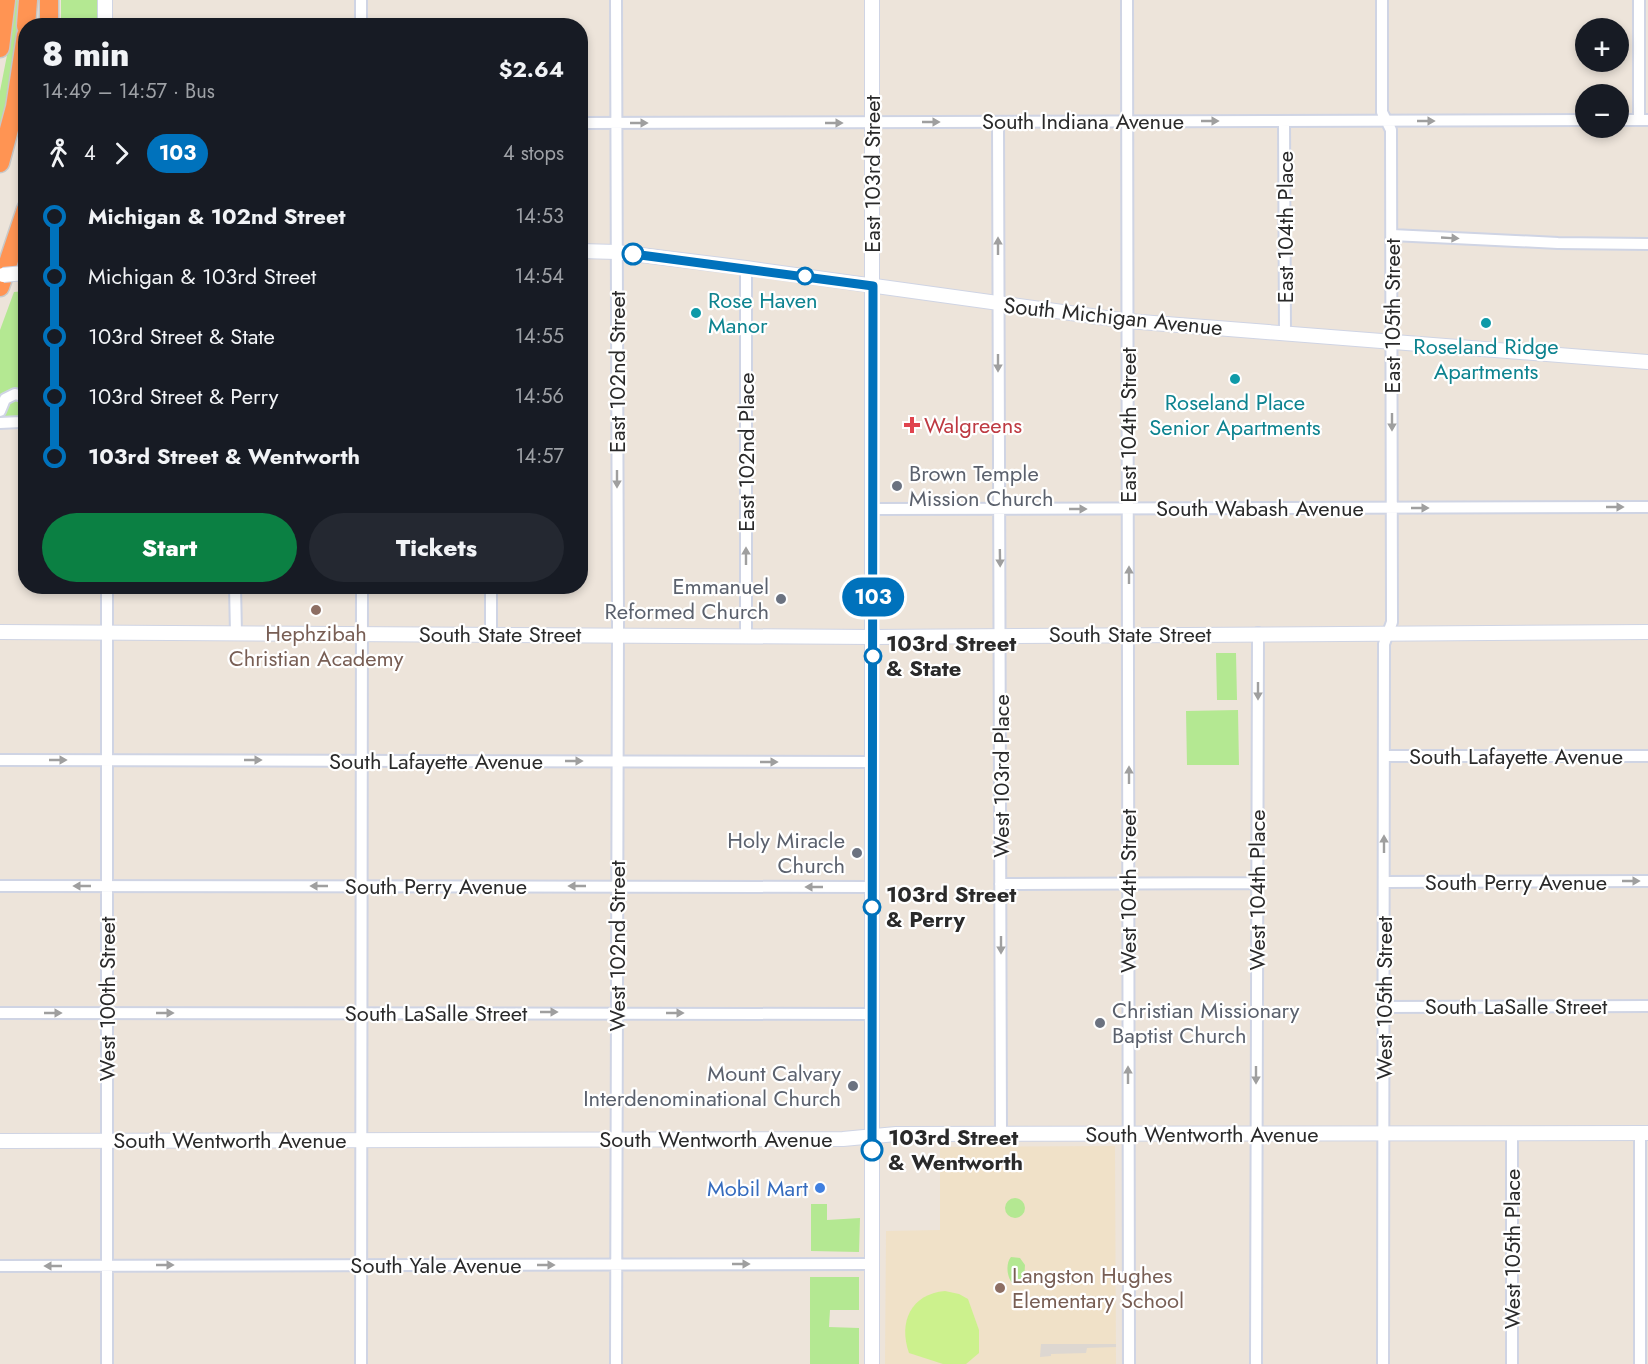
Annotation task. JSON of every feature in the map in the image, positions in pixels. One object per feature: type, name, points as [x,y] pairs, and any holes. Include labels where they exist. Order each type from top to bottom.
[{"type":"highway","points":[[0,48],[6,0]]},
{"type":"highway","points":[[27,18],[28,0]]},
{"type":"highway","points":[[49,0],[49,18]]},
{"type":"highway","points":[[0,163],[18,87]]},
{"type":"highway","points":[[0,286],[18,232]]},
{"type":"street","points":[[105,0],[105,18]]},
{"type":"street","points":[[361,0],[361,18]]},
{"type":"street","name":"East 102nd Street","points":[[616,0],[618,635]]},
{"type":"street","name":"East 103rd Street","points":[[872,0],[872,1364]]},
{"type":"street","name":"East 104th Street","points":[[1127,0],[1129,634]]},
{"type":"street","name":"East 105th Street","points":[[1382,0],[1382,112],[1391,130],[1392,235],[1392,622],[1388,632]]},
{"type":"street","points":[[1639,0],[1643,120]]},
{"type":"street","name":"South Indiana Avenue","points":[[588,123],[1575,120]]},
{"type":"street","name":"East 104th Place","points":[[1284,121],[1285,334]]},
{"type":"street","name":"West 103rd Place","points":[[998,122],[1002,1134]]},
{"type":"street","points":[[1392,235],[1558,243],[1648,244]]},
{"type":"street","name":"South Michigan Avenue","points":[[588,251],[617,252],[746,268],[1128,321],[1648,362]]},
{"type":"street","name":"East 102nd Place","points":[[746,268],[746,636]]},
{"type":"street","points":[[0,275],[18,274]]},
{"type":"street","points":[[0,411],[5,399],[18,395]]},
{"type":"street","points":[[0,423],[18,423]]},
{"type":"street","name":"South Wabash Avenue","points":[[873,509],[1648,507]]},
{"type":"street","name":"West 100th Street","points":[[107,594],[107,1364]]},
{"type":"street","points":[[236,594],[236,634]]},
{"type":"street","points":[[361,1364],[362,594]]},
{"type":"street","points":[[491,594],[491,634]]},
{"type":"street","name":"South State Street","points":[[0,632],[873,637],[1648,632]]},
{"type":"street","name":"West 105th Street","points":[[1383,1364],[1384,642],[1388,632]]},
{"type":"street","name":"West 104th Place","points":[[1256,1364],[1258,633]]},
{"type":"street","name":"West 104th Street","points":[[1129,634],[1129,1364]]},
{"type":"street","name":"West 102nd Street","points":[[616,1364],[618,635]]},
{"type":"street","name":"South Lafayette Avenue","points":[[1384,756],[1648,756]]},
{"type":"street","name":"South Lafayette Avenue","points":[[0,759],[873,762]]},
{"type":"street","name":"South Perry Avenue","points":[[1384,882],[1648,881]]},
{"type":"street","points":[[1000,884],[1257,883]]},
{"type":"street","name":"South Perry Avenue","points":[[0,886],[872,887]]},
{"type":"street","name":"South LaSalle Street","points":[[1384,1007],[1648,1006]]},
{"type":"street","name":"South LaSalle Street","points":[[0,1012],[872,1014]]},
{"type":"street","name":"West 105th Place","points":[[1512,1133],[1512,1364]]},
{"type":"street","points":[[1640,1364],[1644,1133]]},
{"type":"street","name":"South Wentworth Avenue","points":[[0,1141],[860,1139],[884,1134],[1644,1133]]},
{"type":"street","name":"South Yale Avenue","points":[[0,1266],[872,1264]]},
{"type":"shaded area","name":"Langston Hughes Elementary School","points":[[1115,1146],[1116,1364],[885,1364],[886,1231],[940,1230],[940,1147]]},
{"type":"shaded area","points":[[1041,1344],[1116,1344],[1116,1347],[1087,1348],[1086,1353],[1051,1354],[1051,1356],[1040,1357]]},
{"type":"green space","points":[[14,0],[21,0],[13,69],[0,138],[0,91],[9,45]]},
{"type":"green space","points":[[61,0],[98,0],[98,18],[61,18]]},
{"type":"green space","points":[[14,292],[18,292],[18,390],[0,398],[0,330]]},
{"type":"green space","points":[[18,400],[18,417],[2,417],[9,403]]},
{"type":"green space","points":[[1216,653],[1236,653],[1237,700],[1217,700]]},
{"type":"green space","points":[[1238,710],[1239,765],[1187,765],[1186,711]]},
{"type":"green space","points":[[1015,1198],[1022,1201],[1025,1208],[1022,1215],[1015,1218],[1008,1215],[1005,1208],[1008,1201]]},
{"type":"green space","points":[[811,1204],[827,1204],[827,1220],[860,1218],[859,1252],[811,1251]]},
{"type":"green space","points":[[1011,1257],[1020,1258],[1025,1265],[1024,1281],[1019,1285],[1014,1285],[1008,1275],[1007,1267]]},
{"type":"green space","points":[[810,1277],[859,1277],[859,1310],[830,1310],[829,1327],[859,1328],[859,1364],[810,1364]]},
{"type":"green space","points":[[945,1291],[968,1299],[979,1330],[979,1353],[966,1364],[943,1364],[909,1353],[905,1331],[910,1312],[923,1298]]},
{"type":"bus line","name":"103","points":[[633,254],[873,286],[872,1150]]},
{"type":"place","name":"Rose Haven Manor","points":[[696,313]]},
{"type":"place","name":"Roseland Ridge Apartments","points":[[1486,323]]},
{"type":"place","name":"Roseland Place Senior Apartments","points":[[1235,379]]},
{"type":"place","name":"Walgreens","points":[[912,425]]},
{"type":"place","name":"Brown Temple Mission Church","points":[[897,486]]},
{"type":"place","name":"Emmanuel Reformed Church","points":[[781,599]]},
{"type":"place","name":"Hephzibah Christian Academy","points":[[316,610]]},
{"type":"place","name":"103rd Street & State","points":[[873,656]]},
{"type":"place","name":"Holy Miracle Church","points":[[857,853]]},
{"type":"place","name":"103rd Street & Perry","points":[[872,907]]},
{"type":"place","name":"Christian Missionary Baptist Church","points":[[1100,1023]]},
{"type":"place","name":"Mount Calvary Interdenominational Church","points":[[853,1086]]},
{"type":"place","name":"103rd Street & Wentworth","points":[[872,1150]]},
{"type":"place","name":"Mobil Mart","points":[[820,1188]]},
{"type":"place","name":"Langston Hughes Elementary School","points":[[1000,1288]]}]
